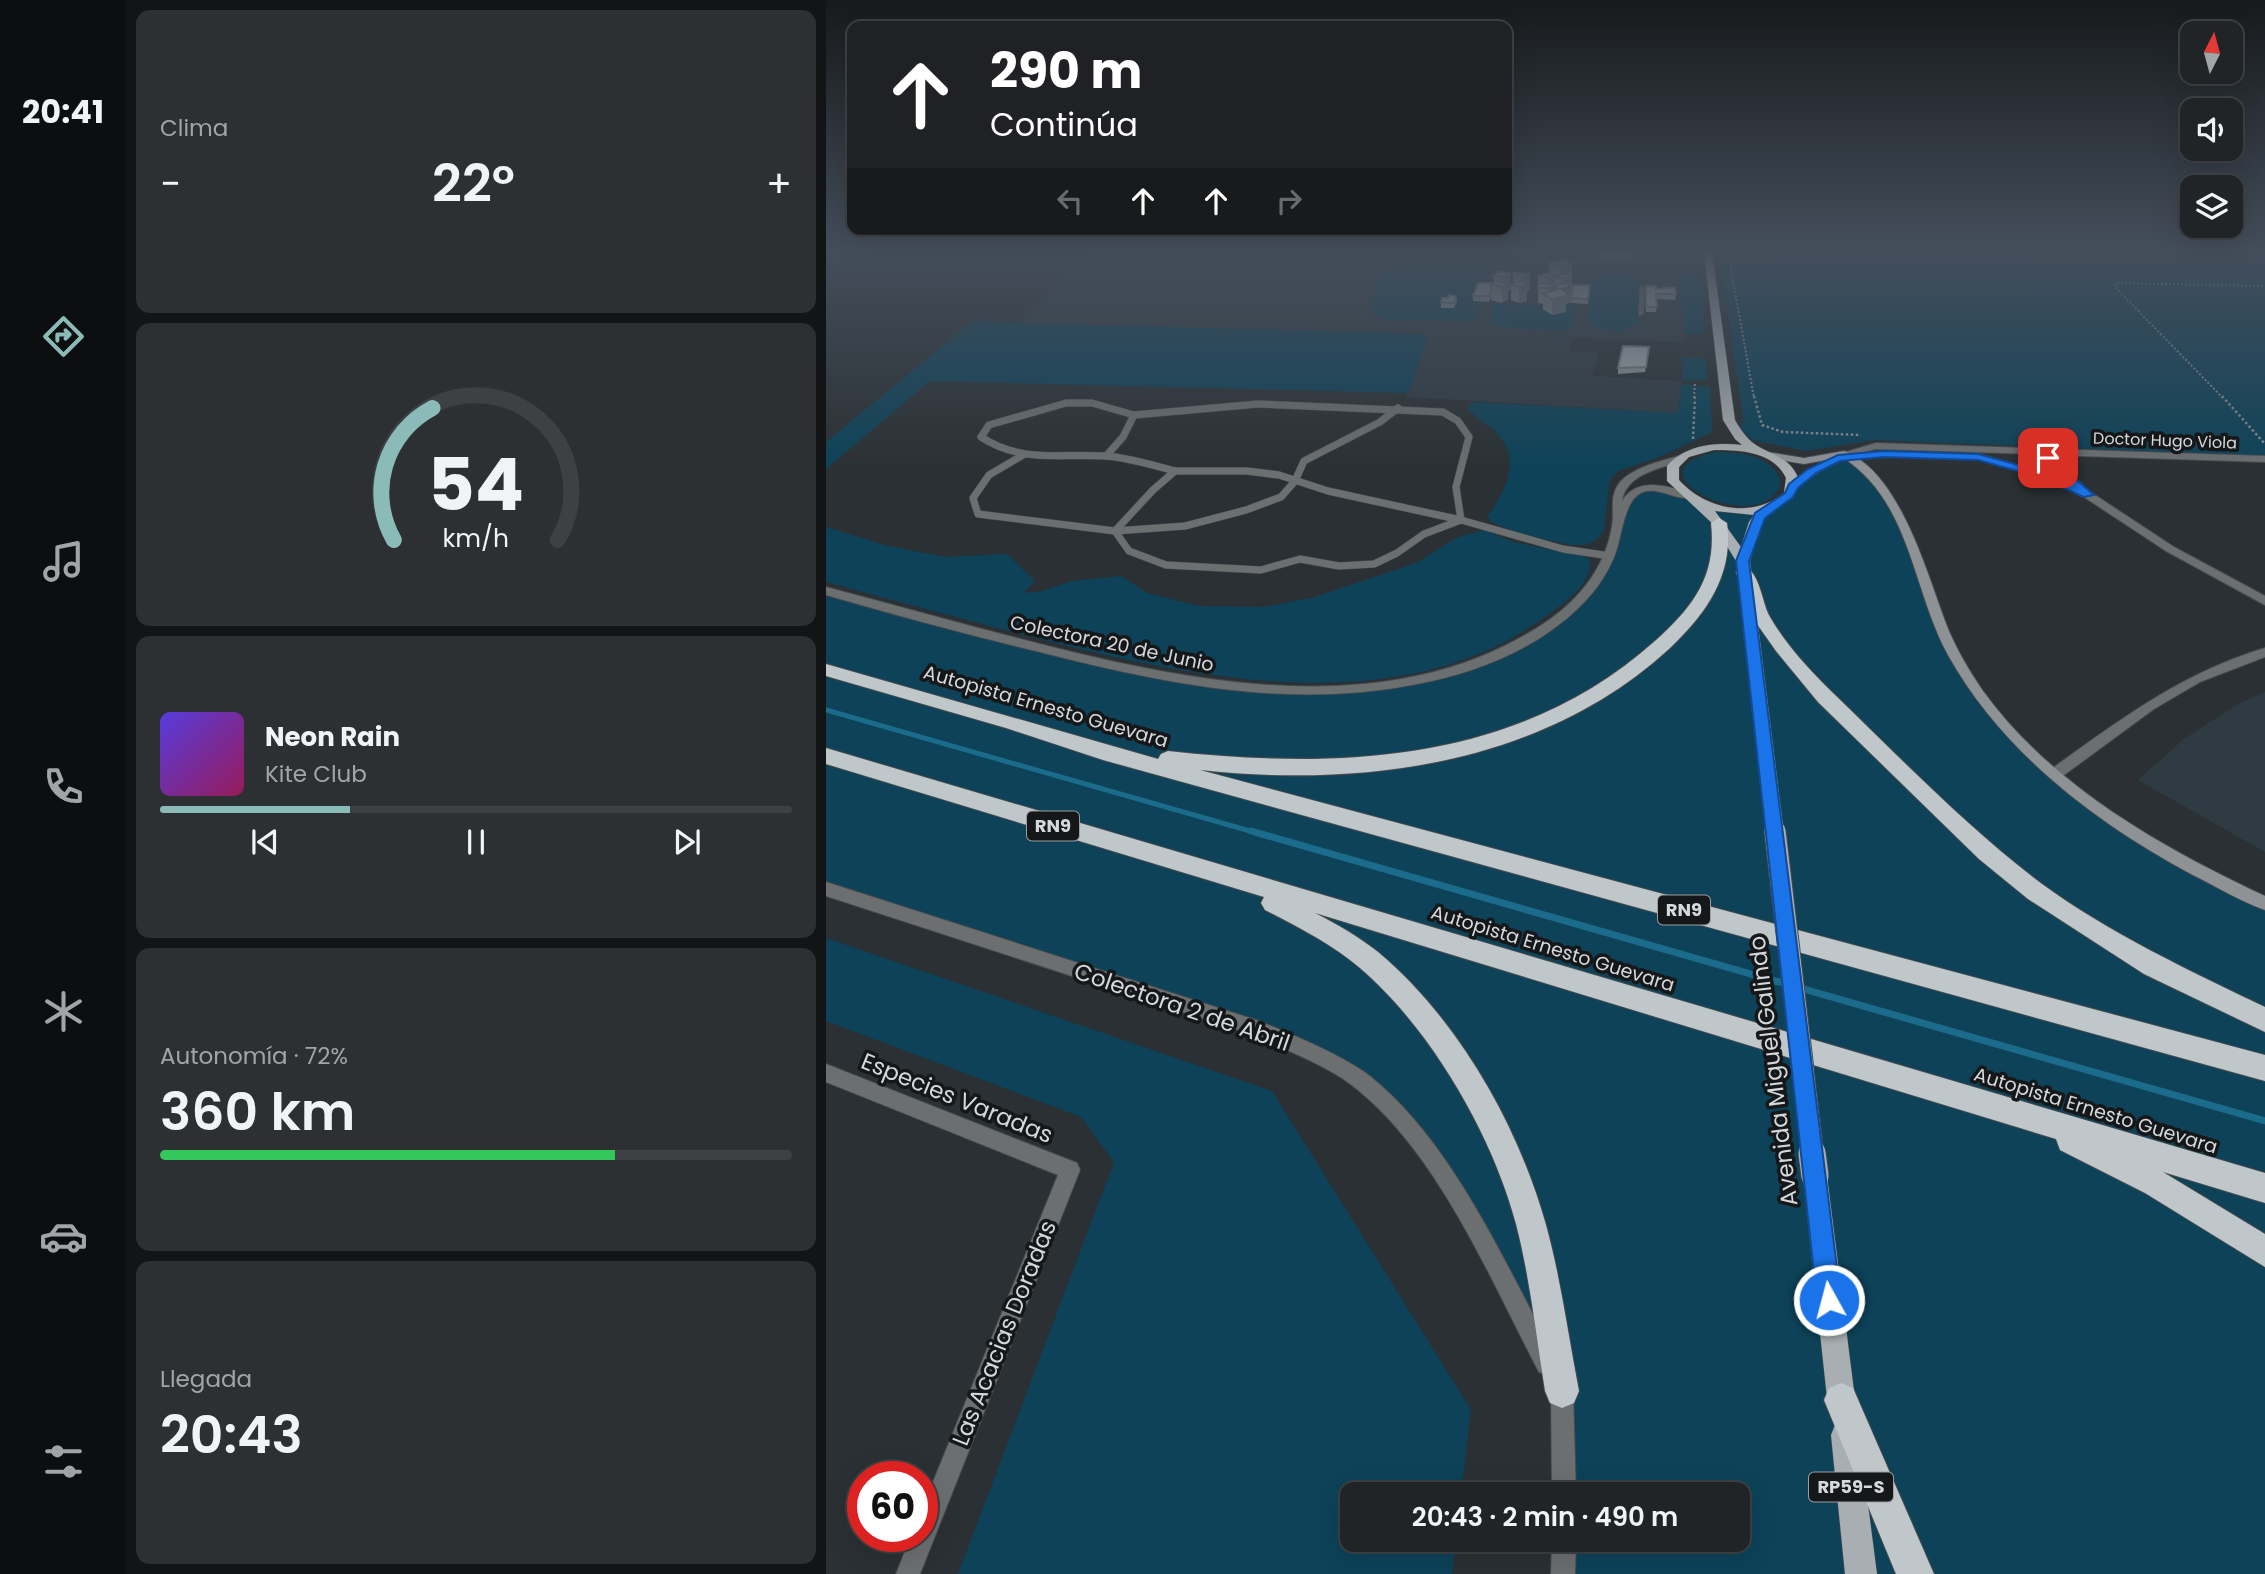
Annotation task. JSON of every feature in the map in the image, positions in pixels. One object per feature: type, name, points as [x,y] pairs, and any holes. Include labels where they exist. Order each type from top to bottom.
[{"type":"highway","points":[[1103,752],[1255,767],[1356,767],[1416,759],[1481,744],[1541,722],[1587,701],[1629,674],[1656,653],[1681,626],[1716,575],[1722,557],[1719,523]]},
{"type":"highway","points":[[1743,567],[1761,617],[1782,647],[1835,706],[1987,852],[2036,892],[2154,966],[2265,1020]]},
{"type":"highway","name":"Autopista Ernesto Guevara","points":[[826,670],[1010,722],[1103,752],[2265,1068]]},
{"type":"highway","name":"Autopista Ernesto Guevara","points":[[826,756],[1218,876],[2265,1188]]},
{"type":"highway","points":[[1218,876],[1298,915],[1368,959],[1406,996],[1471,1088],[1500,1144],[1523,1199],[1538,1255],[1562,1391]]},
{"type":"highway","points":[[2018,1114],[2155,1183],[2265,1252]]},
{"type":"highway","points":[[1841,1400],[1915,1574]]},
{"type":"main road","points":[[1717,325],[1729,420],[1740,437],[1787,469],[1793,486]]},
{"type":"main road","points":[[1714,447],[1722,438],[1729,420]]},
{"type":"main road","points":[[1764,454],[1738,447],[1714,447],[1693,451],[1673,466],[1672,481],[1686,496],[1699,503],[1734,511],[1768,508]]},
{"type":"main road","name":"Doctor Hugo Viola","points":[[1764,454],[1804,461],[1846,455]]},
{"type":"main road","points":[[1846,455],[1875,479],[1896,511],[1920,565],[1938,618],[1975,689],[2007,727],[2055,774],[2139,835],[2189,865],[2265,903]]},
{"type":"main road","name":"Doctor Hugo Viola","points":[[1793,486],[1820,466],[1846,455]]},
{"type":"main road","name":"Avenida Miguel Galindo","points":[[1793,486],[1789,495],[1768,508],[1755,522],[1743,567],[1861,1574]]},
{"type":"main road","name":"Avenida Miguel Galindo","points":[[1699,503],[1719,523],[1743,567]]},
{"type":"street","name":"Doctor Hugo Viola","points":[[1846,455],[1876,446],[2265,459]]},
{"type":"street","name":"Doctor Hugo Viola","points":[[1846,455],[1978,457],[2006,456],[2022,450]]},
{"type":"street","points":[[2039,451],[2044,467],[2063,483]]},
{"type":"street","points":[[2039,451],[2088,495]]},
{"type":"street","points":[[1978,457],[2020,467],[2088,495],[2170,549],[2265,601]]},
{"type":"street","name":"Colectora 20 de Junio","points":[[1618,522],[1615,507],[1620,487],[1632,477],[1679,459]]},
{"type":"street","name":"Colectora 20 de Junio","points":[[826,591],[1050,651],[1177,680],[1258,690],[1324,692],[1391,686],[1435,677],[1478,662],[1524,641],[1558,619],[1600,576],[1610,556],[1618,522],[1628,498],[1635,491],[1662,488],[1686,496]]},
{"type":"street","points":[[2055,774],[2149,706],[2196,679],[2265,652]]},
{"type":"street","name":"Colectora 2 de Abril","points":[[826,889],[1256,1028],[1314,1054],[1363,1082],[1409,1126],[1456,1193],[1562,1391],[1564,1482]]},
{"type":"street","name":"Especies Varadas","points":[[826,1073],[1070,1170]]},
{"type":"street","name":"Las Acacias Doradas","points":[[908,1574],[1070,1170]]},
{"type":"street","points":[[1563,1574],[1564,1552]]},
{"type":"lane","points":[[1461,520],[1455,506],[1454,483],[1466,457],[1469,437],[1458,421],[1443,412],[1258,404],[1133,415],[1092,403],[1066,403],[989,425],[981,437],[1001,450],[1023,455],[1106,456],[1131,459],[1175,471],[1247,471],[1279,475],[1328,491],[1461,520],[1518,538],[1610,556]]},
{"type":"lane","points":[[1023,455],[989,475],[973,498],[978,514],[1115,531],[1185,526],[1281,497],[1295,481],[1304,461],[1380,422],[1398,408]]},
{"type":"lane","points":[[1106,456],[1123,437],[1133,415]]},
{"type":"lane","points":[[1115,531],[1153,490],[1175,471]]},
{"type":"lane","points":[[1115,531],[1129,551],[1166,565],[1261,570],[1300,559],[1339,566],[1374,564],[1397,553],[1424,534],[1461,520]]},
{"type":"path","points":[[1741,325],[1753,393],[1762,425],[1783,432],[1865,435]]},
{"type":"path","points":[[2152,325],[2265,444]]},
{"type":"path","points":[[1693,439],[1695,383]]},
{"type":"shaded area","points":[[968,325],[1108,325],[1429,334],[1408,393],[930,381],[826,469],[826,442]]},
{"type":"shaded area","points":[[1108,325],[1683,325],[1684,342],[1573,338],[1569,351],[1598,352],[1593,376],[1682,381],[1678,413],[1406,397],[1429,334]]},
{"type":"shaded area","points":[[1497,325],[1573,325],[1573,330],[1518,329]]},
{"type":"shaded area","points":[[1592,325],[1635,325],[1620,331],[1594,328]]},
{"type":"shaded area","points":[[1683,325],[1705,325],[1705,334],[1684,334]]},
{"type":"shaded area","points":[[1730,325],[2265,325],[2265,456],[1874,440],[1806,451],[1752,440],[1742,430],[1740,423],[1744,423]]},
{"type":"shaded area","points":[[1683,357],[1705,359],[1708,380],[1682,381]]},
{"type":"shaded area","points":[[1681,384],[1710,387],[1710,433],[1657,458],[1618,471],[1610,480],[1604,531],[1595,541],[1585,545],[1572,545],[1523,535],[1491,522],[1487,517],[1504,490],[1510,459],[1499,436],[1468,410],[1472,402],[1678,413]]},
{"type":"shaded area","points":[[1718,452],[1755,457],[1771,466],[1781,482],[1770,499],[1750,506],[1727,504],[1705,497],[1689,485],[1683,473],[1691,461]]},
{"type":"shaded area","points":[[1848,456],[1885,493],[1938,618],[1975,689],[2055,774],[2139,835],[2265,903],[2265,1574],[1563,1574],[1564,1552],[1750,1552],[1750,1482],[1564,1482],[1562,1391],[1409,1126],[1314,1054],[826,889],[826,591],[1076,658],[1258,690],[1391,686],[1478,662],[1558,619],[1600,576],[1628,498],[1650,488],[1734,511],[1768,508],[1812,471],[1829,461]]},
{"type":"shaded area","points":[[826,527],[888,546],[946,557],[1007,554],[1035,581],[1023,593],[1042,591],[1072,581],[1121,576],[1147,593],[1199,606],[1263,607],[1311,598],[1416,563],[1458,537],[1484,530],[1513,542],[1583,556],[1590,560],[1590,569],[1581,586],[1557,608],[1484,652],[1421,672],[1355,681],[1287,682],[1218,676],[1083,650],[826,582]]},
{"type":"shaded area","points":[[2265,692],[2265,852],[2138,780],[2184,739],[2238,704]]},
{"type":"shaded area","points":[[826,938],[1272,1091],[1471,1410],[1462,1482],[1340,1482],[1340,1552],[1455,1552],[1452,1574],[958,1574],[1114,1162],[1081,1117],[826,1021]]},
{"type":"building","points":[[1623,346],[1649,347],[1646,367],[1618,368]]},
{"type":"waterway","points":[[826,710],[1257,833]]},
{"type":"waterway","points":[[1251,831],[2265,1121]]},
{"type":"route","points":[[1829,1300],[1743,561],[1759,516],[1789,495],[1793,486],[1812,471],[1829,461],[1857,455],[1884,454],[1978,457],[2040,474],[2088,495],[2048,458]]}]
